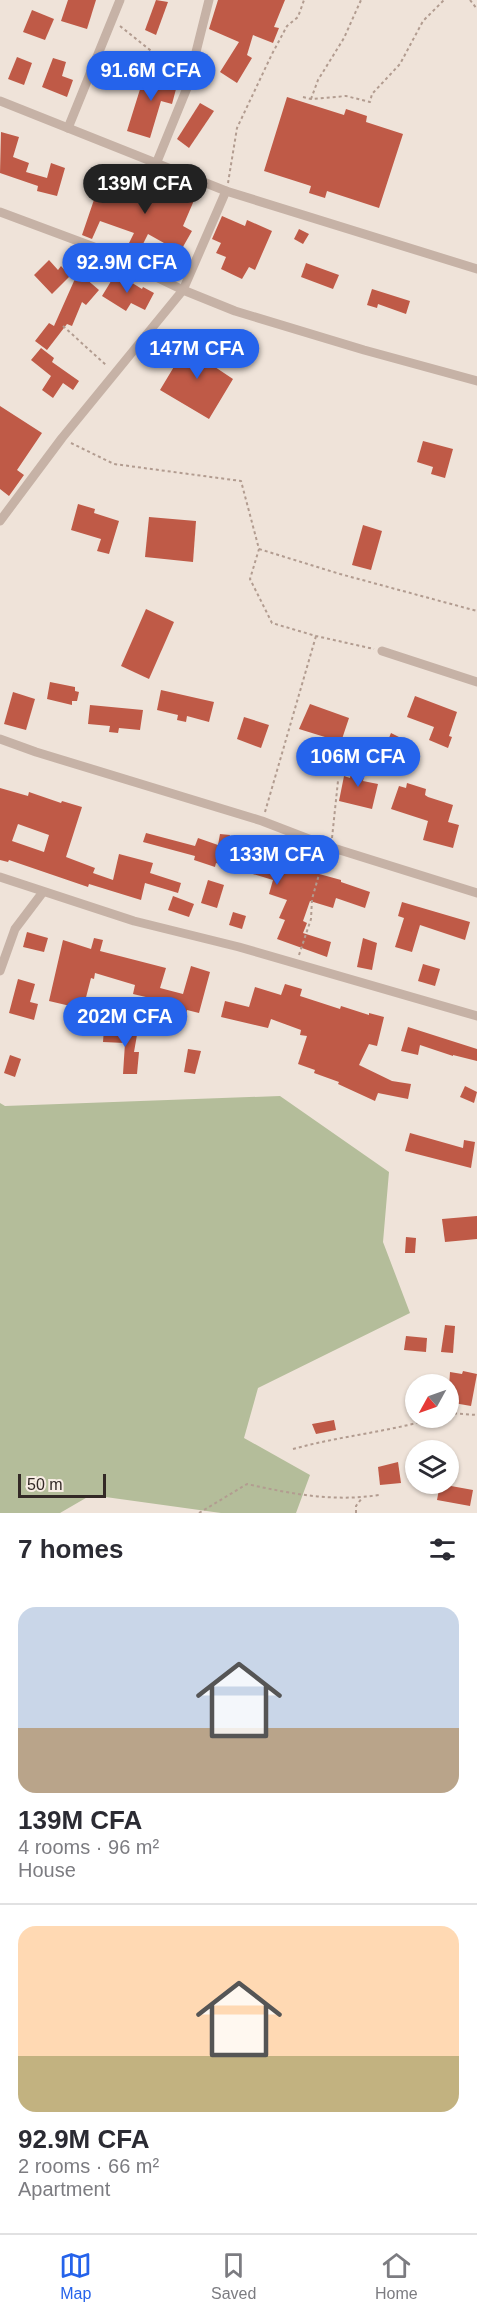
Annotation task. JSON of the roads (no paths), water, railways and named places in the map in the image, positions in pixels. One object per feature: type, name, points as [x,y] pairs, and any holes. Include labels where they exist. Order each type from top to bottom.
[{"type":"street","points":[[68,128],[120,0]]},
{"type":"street","points":[[156,164],[181,104],[209,0]]},
{"type":"street","points":[[0,101],[226,191],[477,268]]},
{"type":"street","points":[[0,521],[62,438],[183,290],[226,191]]},
{"type":"street","points":[[0,212],[94,247],[183,290],[258,319],[477,381]]},
{"type":"street","points":[[382,651],[477,682]]},
{"type":"street","points":[[0,739],[262,821],[327,846],[477,893]]},
{"type":"street","points":[[0,877],[134,921],[296,964],[477,1016]]},
{"type":"street","points":[[0,971],[15,929],[43,892]]}]
